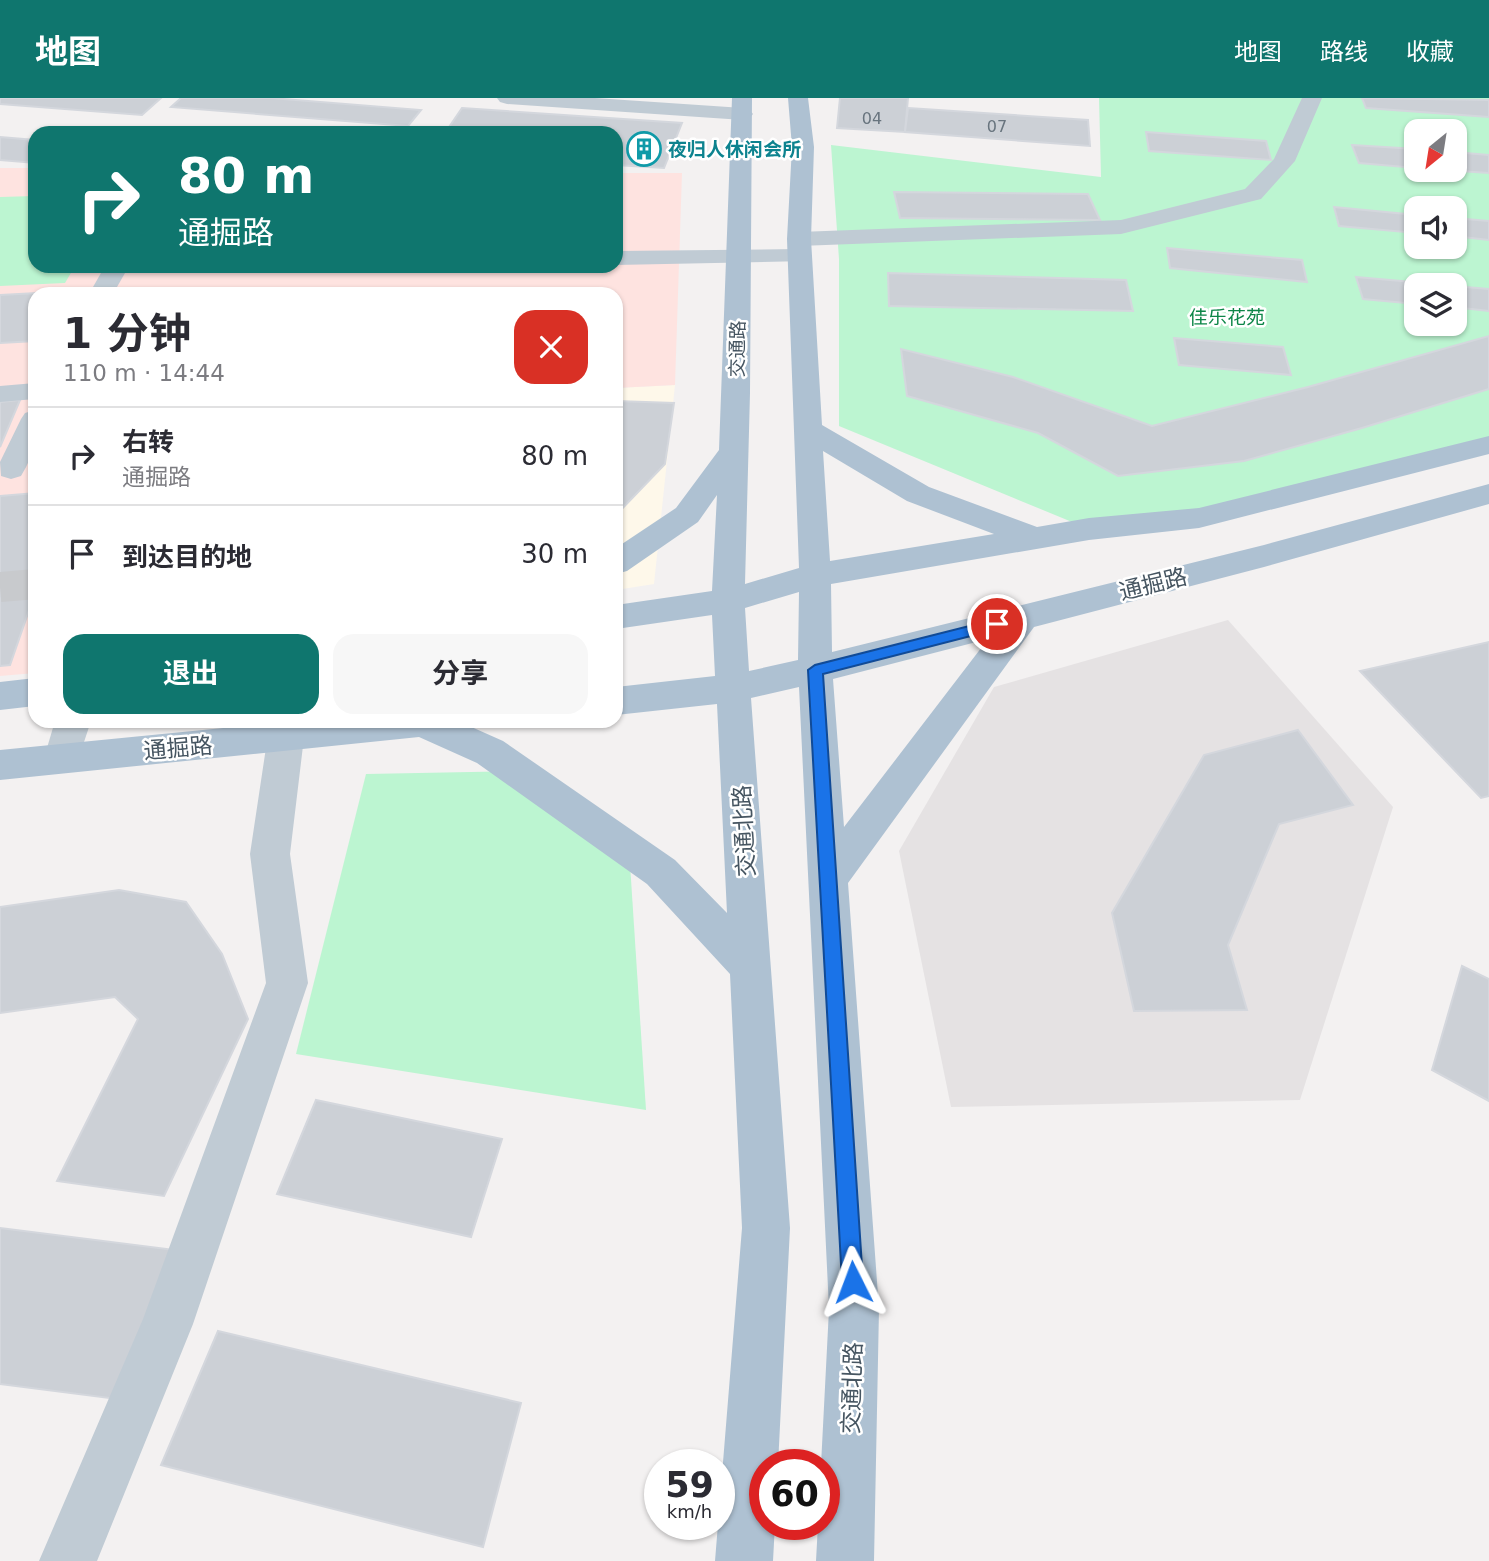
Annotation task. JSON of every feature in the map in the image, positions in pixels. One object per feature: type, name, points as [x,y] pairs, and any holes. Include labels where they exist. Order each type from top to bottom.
[{"type":"main road","points":[[798,98],[803,147],[799,248],[815,575]]},
{"type":"main road","name":"交通路","points":[[728,601],[742,106]]},
{"type":"main road","points":[[808,429],[918,494],[1037,538]]},
{"type":"main road","points":[[623,616],[728,601],[815,575],[1089,530],[1199,519],[1489,445]]},
{"type":"main road","points":[[623,558],[687,515],[734,451]]},
{"type":"main road","name":"通掘路","points":[[735,688],[1264,556],[1489,494]]},
{"type":"main road","name":"交通北路","points":[[815,575],[815,670],[855,1309],[845,1561]]},
{"type":"main road","name":"交通北路","points":[[728,601],[766,1228],[744,1561]]},
{"type":"main road","points":[[828,879],[1023,617]]},
{"type":"main road","points":[[623,700],[735,688]]},
{"type":"main road","points":[[0,696],[28,693]]},
{"type":"main road","name":"通掘路","points":[[0,765],[308,728]]},
{"type":"main road","points":[[443,728],[490,752],[662,872],[751,967]]},
{"type":"street","points":[[508,98],[742,106]]},
{"type":"street","points":[[623,258],[1121,227],[1253,194],[1284,161],[1312,98]]},
{"type":"street","points":[[0,394],[28,392]]},
{"type":"street","points":[[16,469],[28,437]]},
{"type":"street","points":[[62,758],[71,728]]},
{"type":"street","points":[[68,1561],[167,1324],[288,983],[270,854],[288,729]]},
{"type":"shaded area","points":[[0,168],[28,168],[28,273],[623,273],[623,173],[682,173],[675,385],[623,388],[623,287],[28,287],[28,674],[0,676]]},
{"type":"shaded area","points":[[675,385],[654,584],[623,589],[623,388]]},
{"type":"shaded area","points":[[1228,620],[1393,807],[1300,1100],[951,1107],[899,851],[994,687]]},
{"type":"green space","name":"佳乐花苑","points":[[1099,98],[1489,98],[1489,445],[1199,518],[1089,529],[839,426],[839,259],[831,145],[1101,177]]},
{"type":"green space","points":[[28,196],[28,273],[71,273],[65,283],[0,286],[0,197]]},
{"type":"green space","points":[[523,771],[630,864],[646,1110],[296,1054],[366,774]]},
{"type":"building","points":[[0,98],[161,98],[142,115],[0,104]]},
{"type":"building","points":[[181,98],[271,98],[421,110],[408,126],[171,107]]},
{"type":"building","points":[[840,98],[908,98],[905,132],[837,128]]},
{"type":"building","points":[[1362,98],[1489,100],[1489,117],[1366,108]]},
{"type":"building","name":"夜归人休闲会所","points":[[462,108],[682,123],[664,168],[623,165],[623,126],[450,126]]},
{"type":"building","points":[[908,108],[1088,120],[1090,146],[905,132]]},
{"type":"building","points":[[1146,132],[1266,141],[1271,160],[1149,151]]},
{"type":"building","points":[[0,137],[28,139],[28,162],[0,160]]},
{"type":"building","points":[[1352,145],[1404,148],[1404,167],[1359,163]]},
{"type":"building","points":[[1467,153],[1489,155],[1489,173],[1467,172]]},
{"type":"building","points":[[894,192],[1088,194],[1100,220],[900,218]]},
{"type":"building","points":[[1334,207],[1404,214],[1404,232],[1339,226]]},
{"type":"building","points":[[1467,219],[1489,221],[1489,240],[1467,237]]},
{"type":"building","points":[[1167,248],[1302,260],[1307,282],[1170,268]]},
{"type":"building","points":[[888,273],[1126,280],[1133,311],[889,306]]},
{"type":"building","points":[[1356,277],[1404,281],[1404,303],[1363,299]]},
{"type":"building","points":[[1467,287],[1489,289],[1489,311],[1467,308]]},
{"type":"building","points":[[28,294],[28,341],[0,343],[0,295]]},
{"type":"building","points":[[1489,336],[1489,389],[1244,461],[1118,476],[1038,433],[907,396],[901,349],[1013,377],[1152,426],[1308,387]]},
{"type":"building","points":[[1174,338],[1283,347],[1291,375],[1179,365]]},
{"type":"building","points":[[20,400],[0,447],[0,402]]},
{"type":"building","points":[[623,401],[674,403],[665,464],[623,508]]},
{"type":"building","points":[[28,494],[28,613],[10,665],[0,666],[0,496]]},
{"type":"building","points":[[1489,642],[1489,796],[1481,798],[1360,671]]},
{"type":"building","points":[[1298,730],[1353,805],[1279,824],[1228,945],[1247,1010],[1134,1011],[1112,913],[1204,755]]},
{"type":"building","points":[[119,890],[186,902],[222,954],[248,1019],[164,1196],[57,1181],[138,1019],[115,997],[0,1013],[0,907]]},
{"type":"building","points":[[1462,966],[1489,979],[1489,1101],[1432,1070]]},
{"type":"building","points":[[316,1100],[502,1139],[471,1237],[277,1194]]},
{"type":"building","points":[[0,1228],[175,1250],[117,1399],[0,1384]]},
{"type":"building","points":[[218,1331],[521,1403],[483,1547],[161,1465]]},
{"type":"tunnel","points":[[0,587],[28,585]]},
{"type":"place","name":"夜归人休闲会所","points":[[644,149]]},
{"type":"route","points":[[853,1282],[815,670],[997,624]]}]
